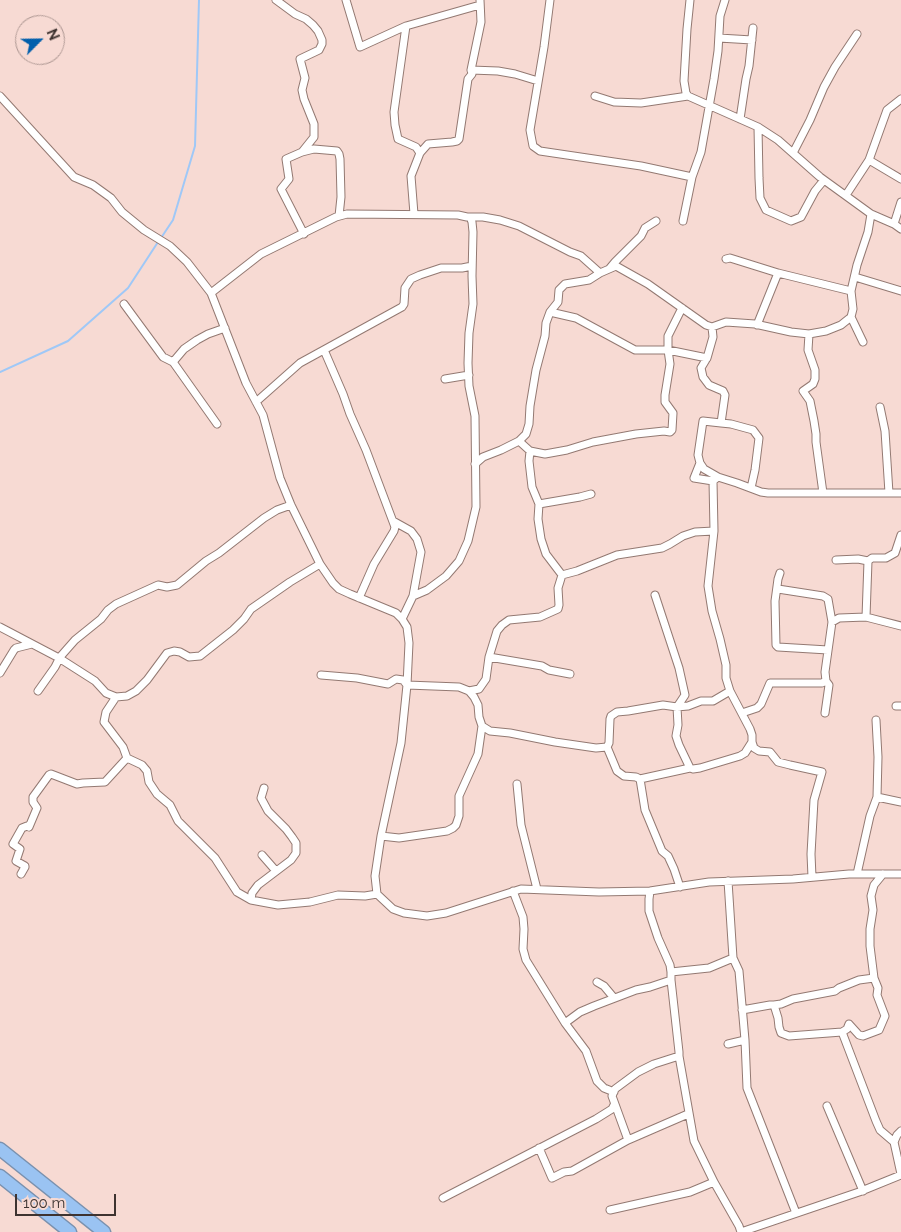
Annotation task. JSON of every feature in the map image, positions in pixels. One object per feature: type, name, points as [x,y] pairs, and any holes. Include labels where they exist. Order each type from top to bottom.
[{"type":"highway","points":[[0,1149],[104,1232]]},
{"type":"highway","points":[[0,1176],[70,1232]]},
{"type":"street","points":[[276,0],[313,25],[322,40],[319,50],[300,59],[305,78],[302,90],[314,124],[314,136],[302,152]]},
{"type":"street","points":[[346,0],[360,47],[406,26],[480,3],[481,22],[471,70],[472,74],[468,79],[459,139],[452,142],[428,144],[420,154],[411,176],[414,214]]},
{"type":"street","points":[[550,0],[530,130],[532,144],[536,149],[641,166],[692,177]]},
{"type":"street","points":[[683,221],[692,177],[701,152],[710,106],[720,16],[725,0]]},
{"type":"street","points":[[685,96],[688,1]]},
{"type":"street","points":[[406,26],[394,112],[395,125],[398,139],[416,147],[420,154]]},
{"type":"street","points":[[740,119],[753,28]]},
{"type":"street","points":[[793,153],[824,87],[857,34]]},
{"type":"street","points":[[719,38],[752,40]]},
{"type":"street","points":[[471,70],[498,71],[538,81]]},
{"type":"street","points":[[0,96],[74,177],[93,185],[111,198],[122,212],[144,230],[170,246],[187,262],[211,293],[246,383],[263,415],[280,478],[320,564],[339,589],[396,613],[407,627],[409,643],[407,685],[401,743],[381,836],[375,876],[377,894],[393,909],[404,913],[427,916],[446,913],[521,889],[650,892],[709,882],[860,874],[901,874]]},
{"type":"street","points":[[595,96],[614,102],[641,104],[685,96],[740,119],[758,127],[778,140],[824,180],[871,214],[901,229]]},
{"type":"street","points":[[846,195],[869,160],[887,110],[901,99]]},
{"type":"street","points":[[758,127],[760,198],[766,210],[791,221],[801,217],[815,190],[824,180]]},
{"type":"street","points":[[304,234],[281,189],[289,178],[286,159],[314,149],[337,151],[340,159],[341,196],[339,216]]},
{"type":"street","points":[[869,160],[901,179]]},
{"type":"street","points":[[894,224],[901,202]]},
{"type":"street","points":[[211,293],[261,254],[339,216],[347,214],[414,214],[483,217],[500,220],[519,226],[581,256],[600,273]]},
{"type":"street","points":[[864,342],[852,316],[851,291],[868,232],[871,214]]},
{"type":"street","points":[[413,596],[434,585],[446,576],[460,561],[468,541],[476,507],[475,416],[469,386],[469,333],[473,304],[473,232],[470,217]]},
{"type":"street","points":[[610,268],[641,236],[645,228],[656,221]]},
{"type":"street","points":[[726,259],[730,258],[778,273],[851,291]]},
{"type":"street","points":[[256,402],[300,363],[402,308],[405,288],[411,279],[441,268],[472,266]]},
{"type":"street","points":[[475,464],[483,456],[519,441],[526,434],[546,322],[550,312],[558,302],[559,290],[565,284],[589,280],[610,268],[617,267],[648,284],[706,325],[712,327],[726,322],[809,334],[826,331],[841,325],[852,316]]},
{"type":"street","points":[[462,268],[472,276]]},
{"type":"street","points":[[756,325],[778,273]]},
{"type":"street","points":[[855,277],[901,291]]},
{"type":"street","points":[[124,304],[163,357],[172,362],[217,424]]},
{"type":"street","points":[[519,441],[530,451],[545,454],[636,434],[670,432],[672,430],[673,412],[665,402],[670,364],[668,336],[682,308]]},
{"type":"street","points":[[550,312],[576,318],[635,350],[668,350],[707,358]]},
{"type":"street","points":[[712,327],[712,337],[707,358],[701,368],[703,377],[709,385],[724,391],[721,422]]},
{"type":"street","points":[[172,362],[184,349],[197,340],[224,328]]},
{"type":"street","points":[[809,334],[808,350],[815,370],[815,379],[813,384],[803,391],[810,401],[814,421],[823,493]]},
{"type":"street","points":[[324,350],[366,450],[395,528],[374,564],[359,598]]},
{"type":"street","points":[[445,379],[469,375]]},
{"type":"street","points":[[880,407],[885,431],[889,493]]},
{"type":"street","points":[[751,488],[759,438],[753,430],[721,422],[703,422],[698,454],[704,469],[715,479],[714,531],[708,586],[712,611],[726,665],[726,678],[730,691],[750,729],[754,748],[759,752],[770,752],[778,762],[822,772],[814,800],[811,854],[812,877]]},
{"type":"street","points":[[530,451],[532,487],[540,504],[538,519],[541,539],[546,554],[562,575]]},
{"type":"street","points":[[700,463],[694,478],[715,479],[768,493],[901,493]]},
{"type":"street","points":[[540,504],[580,498],[591,494]]},
{"type":"street","points":[[38,691],[59,658],[74,640],[101,619],[116,604],[158,585],[167,587],[177,585],[264,518],[277,510],[291,505]]},
{"type":"street","points":[[393,521],[411,531],[418,539],[421,552],[413,596],[402,619]]},
{"type":"street","points":[[562,575],[617,555],[662,548],[683,536],[695,532],[714,531]]},
{"type":"street","points":[[836,560],[858,559],[868,561],[872,558],[886,558],[895,553],[901,535]]},
{"type":"street","points":[[866,617],[868,561]]},
{"type":"street","points":[[0,627],[59,658],[95,681],[106,693],[116,697],[127,696],[136,691],[147,680],[167,653],[174,651],[189,656],[200,656],[233,630],[251,609],[320,564]]},
{"type":"street","points":[[780,573],[775,601],[776,645],[778,647],[828,650]]},
{"type":"street","points":[[469,691],[479,689],[486,679],[489,656],[497,631],[502,625],[509,620],[540,617],[558,609],[558,588],[562,575]]},
{"type":"street","points":[[778,589],[826,597],[828,599],[832,622],[825,672],[826,681],[829,685],[825,713]]},
{"type":"street","points":[[655,594],[679,668],[685,695],[677,707],[678,725],[676,736],[690,768]]},
{"type":"street","points":[[832,622],[839,618],[866,617],[901,626]]},
{"type":"street","points":[[0,673],[16,648],[32,644]]},
{"type":"street","points":[[489,656],[542,666],[549,670],[570,674]]},
{"type":"street","points":[[321,675],[357,678],[388,684],[396,679],[402,680],[407,685],[459,687],[469,691],[478,706],[482,726],[478,754],[459,796],[459,816],[453,828],[448,831],[399,838],[381,836]]},
{"type":"street","points":[[742,713],[757,708],[761,704],[770,683],[822,683],[826,681]]},
{"type":"street","points":[[730,691],[713,701],[702,701],[688,706],[677,707],[663,705],[628,712],[617,712],[611,716],[607,747],[617,771],[624,776],[640,779],[690,768],[700,768],[740,756],[745,753],[752,742]]},
{"type":"street","points":[[116,697],[106,712],[104,722],[123,747],[127,758],[142,765],[147,771],[149,782],[157,794],[170,806],[178,821],[215,858],[237,892],[251,900],[278,905],[310,902],[338,896],[377,894]]},
{"type":"street","points":[[874,885],[860,874],[859,866],[870,816],[877,796],[878,757],[876,720]]},
{"type":"street","points":[[482,726],[490,731],[555,742],[596,748],[607,747]]},
{"type":"street","points":[[21,874],[25,866],[16,861],[20,849],[14,844],[22,828],[29,827],[37,808],[33,802],[33,797],[49,775],[51,774],[77,784],[105,782],[127,758]]},
{"type":"street","points":[[640,779],[645,810],[662,851],[668,856],[674,869],[680,887]]},
{"type":"street","points":[[517,784],[521,825],[537,889]]},
{"type":"street","points":[[251,900],[252,893],[258,885],[292,860],[296,853],[296,844],[286,829],[268,811],[261,798],[264,788]]},
{"type":"street","points":[[877,796],[901,802]]},
{"type":"street","points":[[262,855],[276,871]]},
{"type":"street","points":[[774,1005],[781,1032],[789,1036],[842,1032],[849,1024],[859,1036],[879,1030],[885,1016],[877,995],[878,988],[874,978],[870,929],[873,916],[871,896],[874,885],[883,874]]},
{"type":"street","points":[[728,881],[733,958],[739,972],[747,1088],[796,1213]]},
{"type":"street","points":[[513,891],[523,916],[523,950],[526,960],[565,1023],[586,1050],[597,1080],[604,1088],[614,1092]]},
{"type":"street","points":[[650,892],[648,899],[649,911],[670,965],[678,1056],[694,1141],[741,1232],[862,1190],[901,1174],[894,1142],[896,1135],[901,1132]]},
{"type":"street","points":[[565,1023],[580,1012],[614,998],[650,987],[671,976],[709,968],[733,958]]},
{"type":"street","points":[[742,1010],[781,1004],[793,998],[835,991],[859,980],[874,978]]},
{"type":"street","points":[[597,982],[604,986],[614,998]]},
{"type":"street","points":[[842,1032],[880,1130],[894,1142]]},
{"type":"street","points":[[728,1044],[745,1040]]},
{"type":"street","points":[[628,1140],[614,1104],[612,1096],[615,1089],[638,1072],[678,1056]]},
{"type":"street","points":[[443,1198],[596,1119],[612,1109],[614,1104]]},
{"type":"street","points":[[827,1106],[862,1190]]},
{"type":"street","points":[[539,1148],[552,1178],[564,1172],[572,1171],[628,1140],[688,1114]]},
{"type":"street","points":[[610,1210],[690,1192],[714,1182]]},
{"type":"waterway","points":[[161,238],[173,220],[195,146],[199,0]]},
{"type":"waterway","points":[[0,372],[68,341],[128,288],[158,242]]}]
